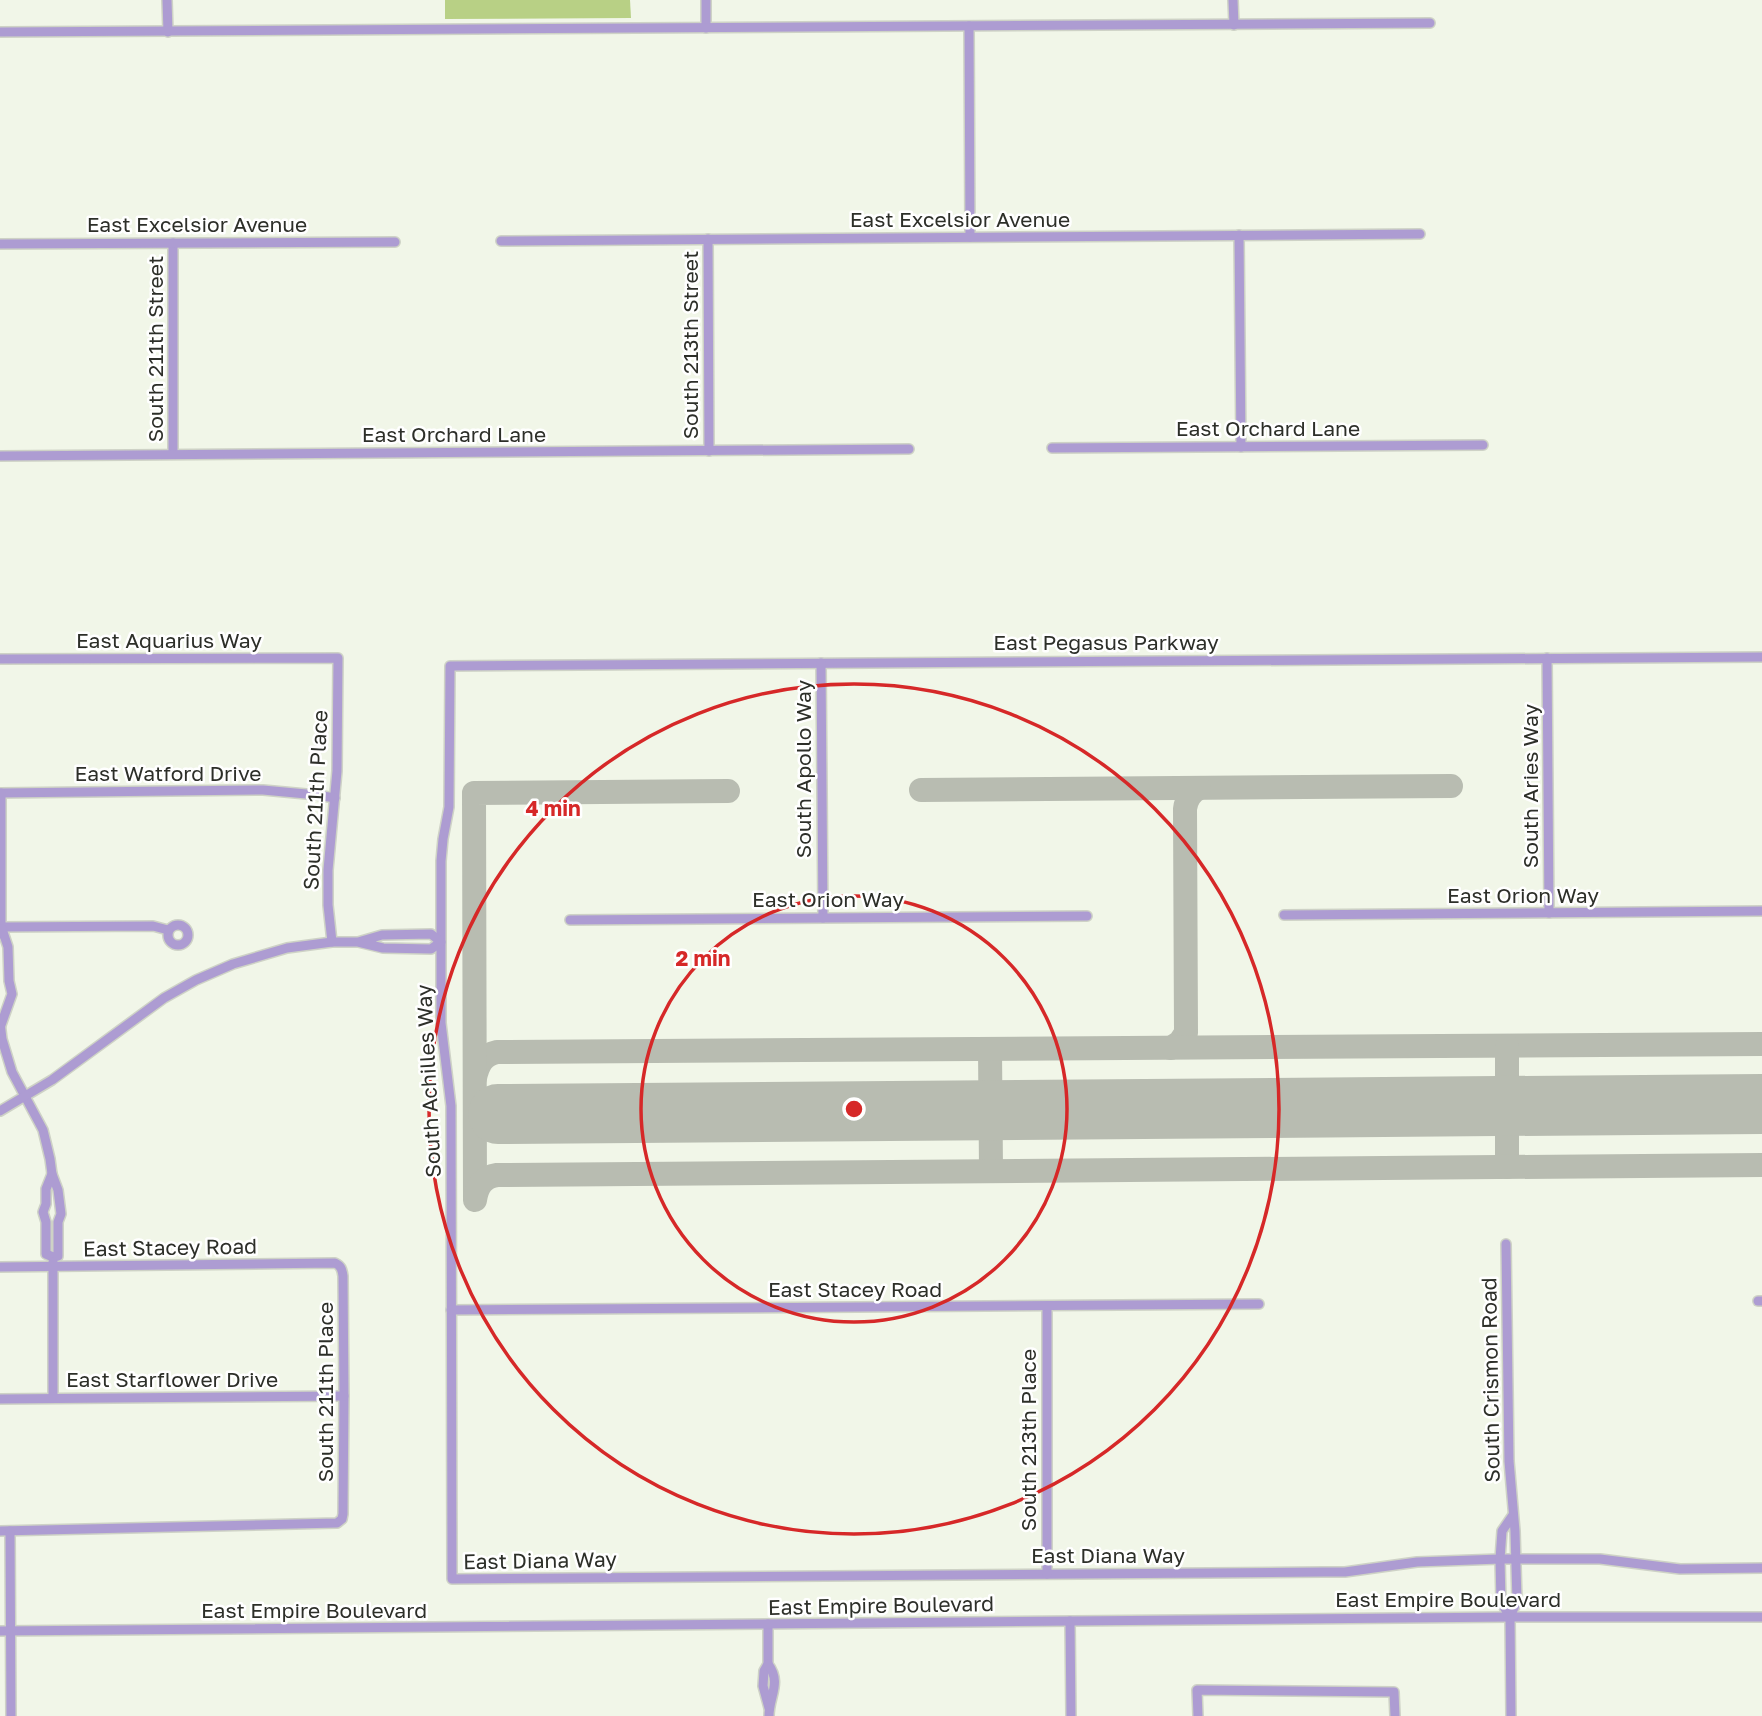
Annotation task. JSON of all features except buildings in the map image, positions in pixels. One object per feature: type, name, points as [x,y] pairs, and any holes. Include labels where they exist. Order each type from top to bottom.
[{"type":"street","points":[[167,0],[167,32]]},
{"type":"street","points":[[706,0],[706,29]]},
{"type":"street","points":[[1233,0],[1234,25]]},
{"type":"street","points":[[0,32],[1430,23]]},
{"type":"street","points":[[969,26],[970,237]]},
{"type":"street","name":"East Excelsior Avenue","points":[[501,241],[1420,234]]},
{"type":"street","points":[[1239,235],[1241,447]]},
{"type":"street","name":"South 213th Street","points":[[708,239],[709,451]]},
{"type":"street","name":"East Excelsior Avenue","points":[[0,244],[395,242]]},
{"type":"street","name":"South 211th Street","points":[[173,243],[173,454]]},
{"type":"street","name":"East Orchard Lane","points":[[1052,448],[1483,444]]},
{"type":"street","name":"East Orchard Lane","points":[[0,456],[909,449]]},
{"type":"street","name":"East Pegasus Parkway","points":[[450,666],[1762,657]]},
{"type":"street","name":"East Aquarius Way","points":[[0,659],[338,658]]},
{"type":"street","name":"South 211th Place","points":[[332,942],[328,870],[337,771],[338,658]]},
{"type":"street","name":"South Aries Way","points":[[1547,658],[1549,913]]},
{"type":"street","name":"South Apollo Way","points":[[821,663],[823,918]]},
{"type":"street","name":"South Achilles Way","points":[[450,666],[450,785],[441,861],[441,942],[442,1039],[451,1106],[452,1579]]},
{"type":"street","name":"East Watford Drive","points":[[0,793],[263,790],[335,799]]},
{"type":"street","points":[[0,793],[0,929],[8,947],[4,985],[12,994],[1,1023],[2,1039],[12,1072],[43,1130],[52,1174],[58,1189],[61,1214],[58,1222],[58,1256],[53,1262],[53,1398]]},
{"type":"street","name":"East Orion Way","points":[[1284,915],[1762,911]]},
{"type":"street","name":"East Orion Way","points":[[570,920],[1087,916]]},
{"type":"street","points":[[0,929],[153,926],[168,930]]},
{"type":"street","points":[[0,1111],[52,1080],[164,998],[233,964],[287,948],[332,942],[358,942],[383,948],[432,949],[441,942],[431,934],[382,935],[358,942]]},
{"type":"street","points":[[52,1174],[46,1189],[43,1212],[46,1222],[46,1254],[53,1262]]},
{"type":"street","points":[[46,1222],[58,1222]]},
{"type":"street","name":"South Crismon Road","points":[[1506,1244],[1509,1461],[1517,1601],[1510,1617]]},
{"type":"street","name":"East Stacey Road","points":[[0,1267],[53,1262],[339,1265]]},
{"type":"street","name":"South 211th Place","points":[[5,1531],[337,1523],[343,1514],[344,1396],[343,1276],[339,1265]]},
{"type":"street","name":"East Stacey Road","points":[[452,1310],[1259,1304]]},
{"type":"street","name":"South 213th Place","points":[[1047,1306],[1047,1574]]},
{"type":"street","name":"East Starflower Drive","points":[[0,1398],[344,1396]]},
{"type":"street","name":"South Crismon Road","points":[[1510,1617],[1501,1602],[1500,1559],[1502,1531],[1513,1516]]},
{"type":"street","points":[[5,1531],[5,1631],[11,1716]]},
{"type":"street","name":"East Diana Way","points":[[452,1579],[1345,1572],[1436,1560],[1500,1559],[1600,1559],[1679,1569],[1762,1568]]},
{"type":"street","points":[[1510,1617],[1511,1716]]},
{"type":"street","name":"East Empire Boulevard","points":[[5,1631],[1762,1617]]},
{"type":"street","points":[[1070,1621],[1071,1716]]},
{"type":"street","points":[[768,1624],[768,1664],[762,1686],[769,1712]]},
{"type":"street","points":[[768,1664],[775,1674],[769,1712]]},
{"type":"street","points":[[762,1686],[775,1686]]},
{"type":"street","points":[[1198,1716],[1197,1690],[1394,1692],[1395,1716]]},
{"type":"green space","points":[[445,0],[630,0],[631,18],[445,19]]},
{"type":"taxiway","points":[[921,790],[1451,786]]},
{"type":"taxiway","points":[[1171,1048],[1180,1042],[1186,1033],[1185,809],[1189,797],[1199,788]]},
{"type":"taxiway","points":[[475,1197],[474,793],[728,791]]},
{"type":"taxiway","points":[[475,1078],[482,1061],[497,1052],[1762,1044]]},
{"type":"taxiway","points":[[1507,1046],[1507,1167]]},
{"type":"taxiway","points":[[990,1049],[991,1170]]},
{"type":"taxiway","points":[[475,1200],[481,1183],[497,1175],[1762,1165]]},
{"type":"runway","points":[[498,1114],[1762,1104]]}]
